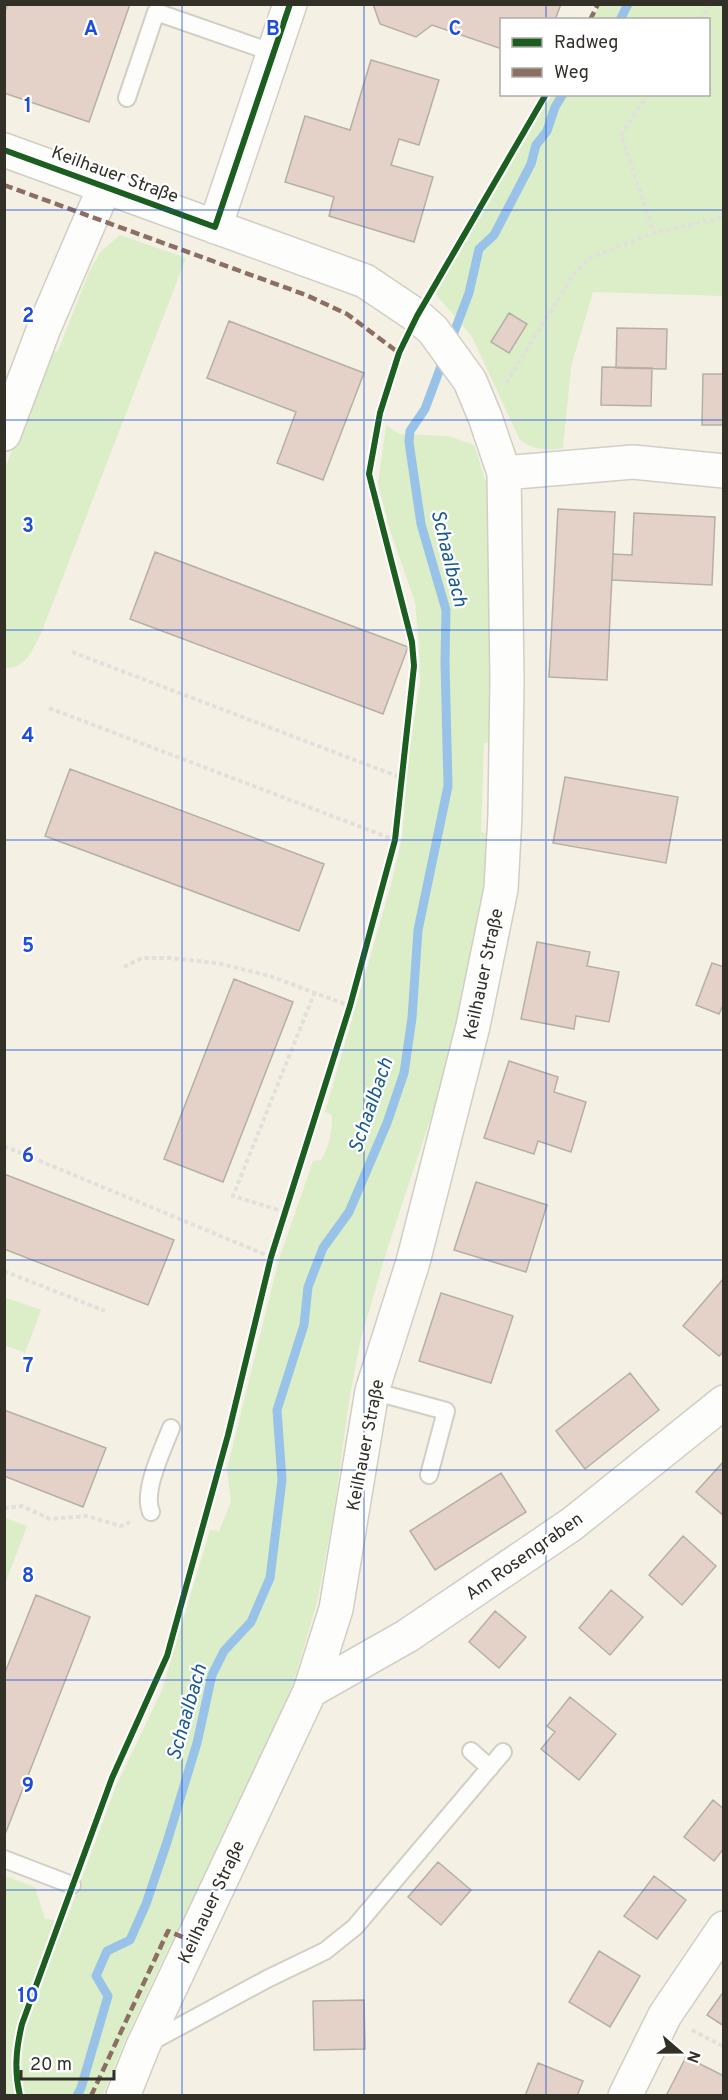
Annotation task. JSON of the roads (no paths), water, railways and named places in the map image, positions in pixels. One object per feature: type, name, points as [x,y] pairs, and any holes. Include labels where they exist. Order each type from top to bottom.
[{"type":"street","points":[[215,227],[290,4]]},
{"type":"street","name":"Keilhauer Straße","points":[[4,150],[365,281],[417,316],[433,330],[470,381],[504,473],[507,680],[505,814],[501,889],[473,1026],[413,1262],[372,1391],[336,1609],[310,1690],[143,2046],[123,2096]]},
{"type":"street","points":[[4,434],[44,328],[105,186]]},
{"type":"street","points":[[504,473],[633,462],[723,471]]},
{"type":"street","name":"Am Rosengraben","points":[[310,1690],[407,1636],[572,1524],[723,1402]]},
{"type":"street","points":[[625,2096],[665,2015],[723,1928]]},
{"type":"lane","points":[[127,98],[156,12],[274,53]]},
{"type":"lane","points":[[372,1391],[446,1411],[429,1475]]},
{"type":"lane","points":[[151,1512],[148,1505],[148,1493],[171,1428]]},
{"type":"lane","points":[[471,1751],[490,1768]]},
{"type":"lane","points":[[143,2046],[267,1979],[325,1951],[356,1928],[503,1752]]},
{"type":"lane","points":[[4,1859],[72,1885]]},
{"type":"waterway","name":"Schaalbach","points":[[621,18],[628,4]]},
{"type":"waterway","name":"Schaalbach","points":[[450,343],[469,293],[479,249],[494,235],[531,164],[536,145],[547,131],[555,107],[562,96]]},
{"type":"waterway","name":"Schaalbach","points":[[77,2096],[108,1996],[96,1976],[107,1951],[130,1940],[146,1904],[197,1743],[212,1675],[224,1651],[251,1622],[270,1578],[282,1480],[277,1410],[304,1325],[308,1287],[323,1248],[349,1212],[387,1123],[404,1073],[412,1018],[418,930],[448,786],[446,610],[421,524],[409,442],[410,431],[425,409],[444,358]]}]
